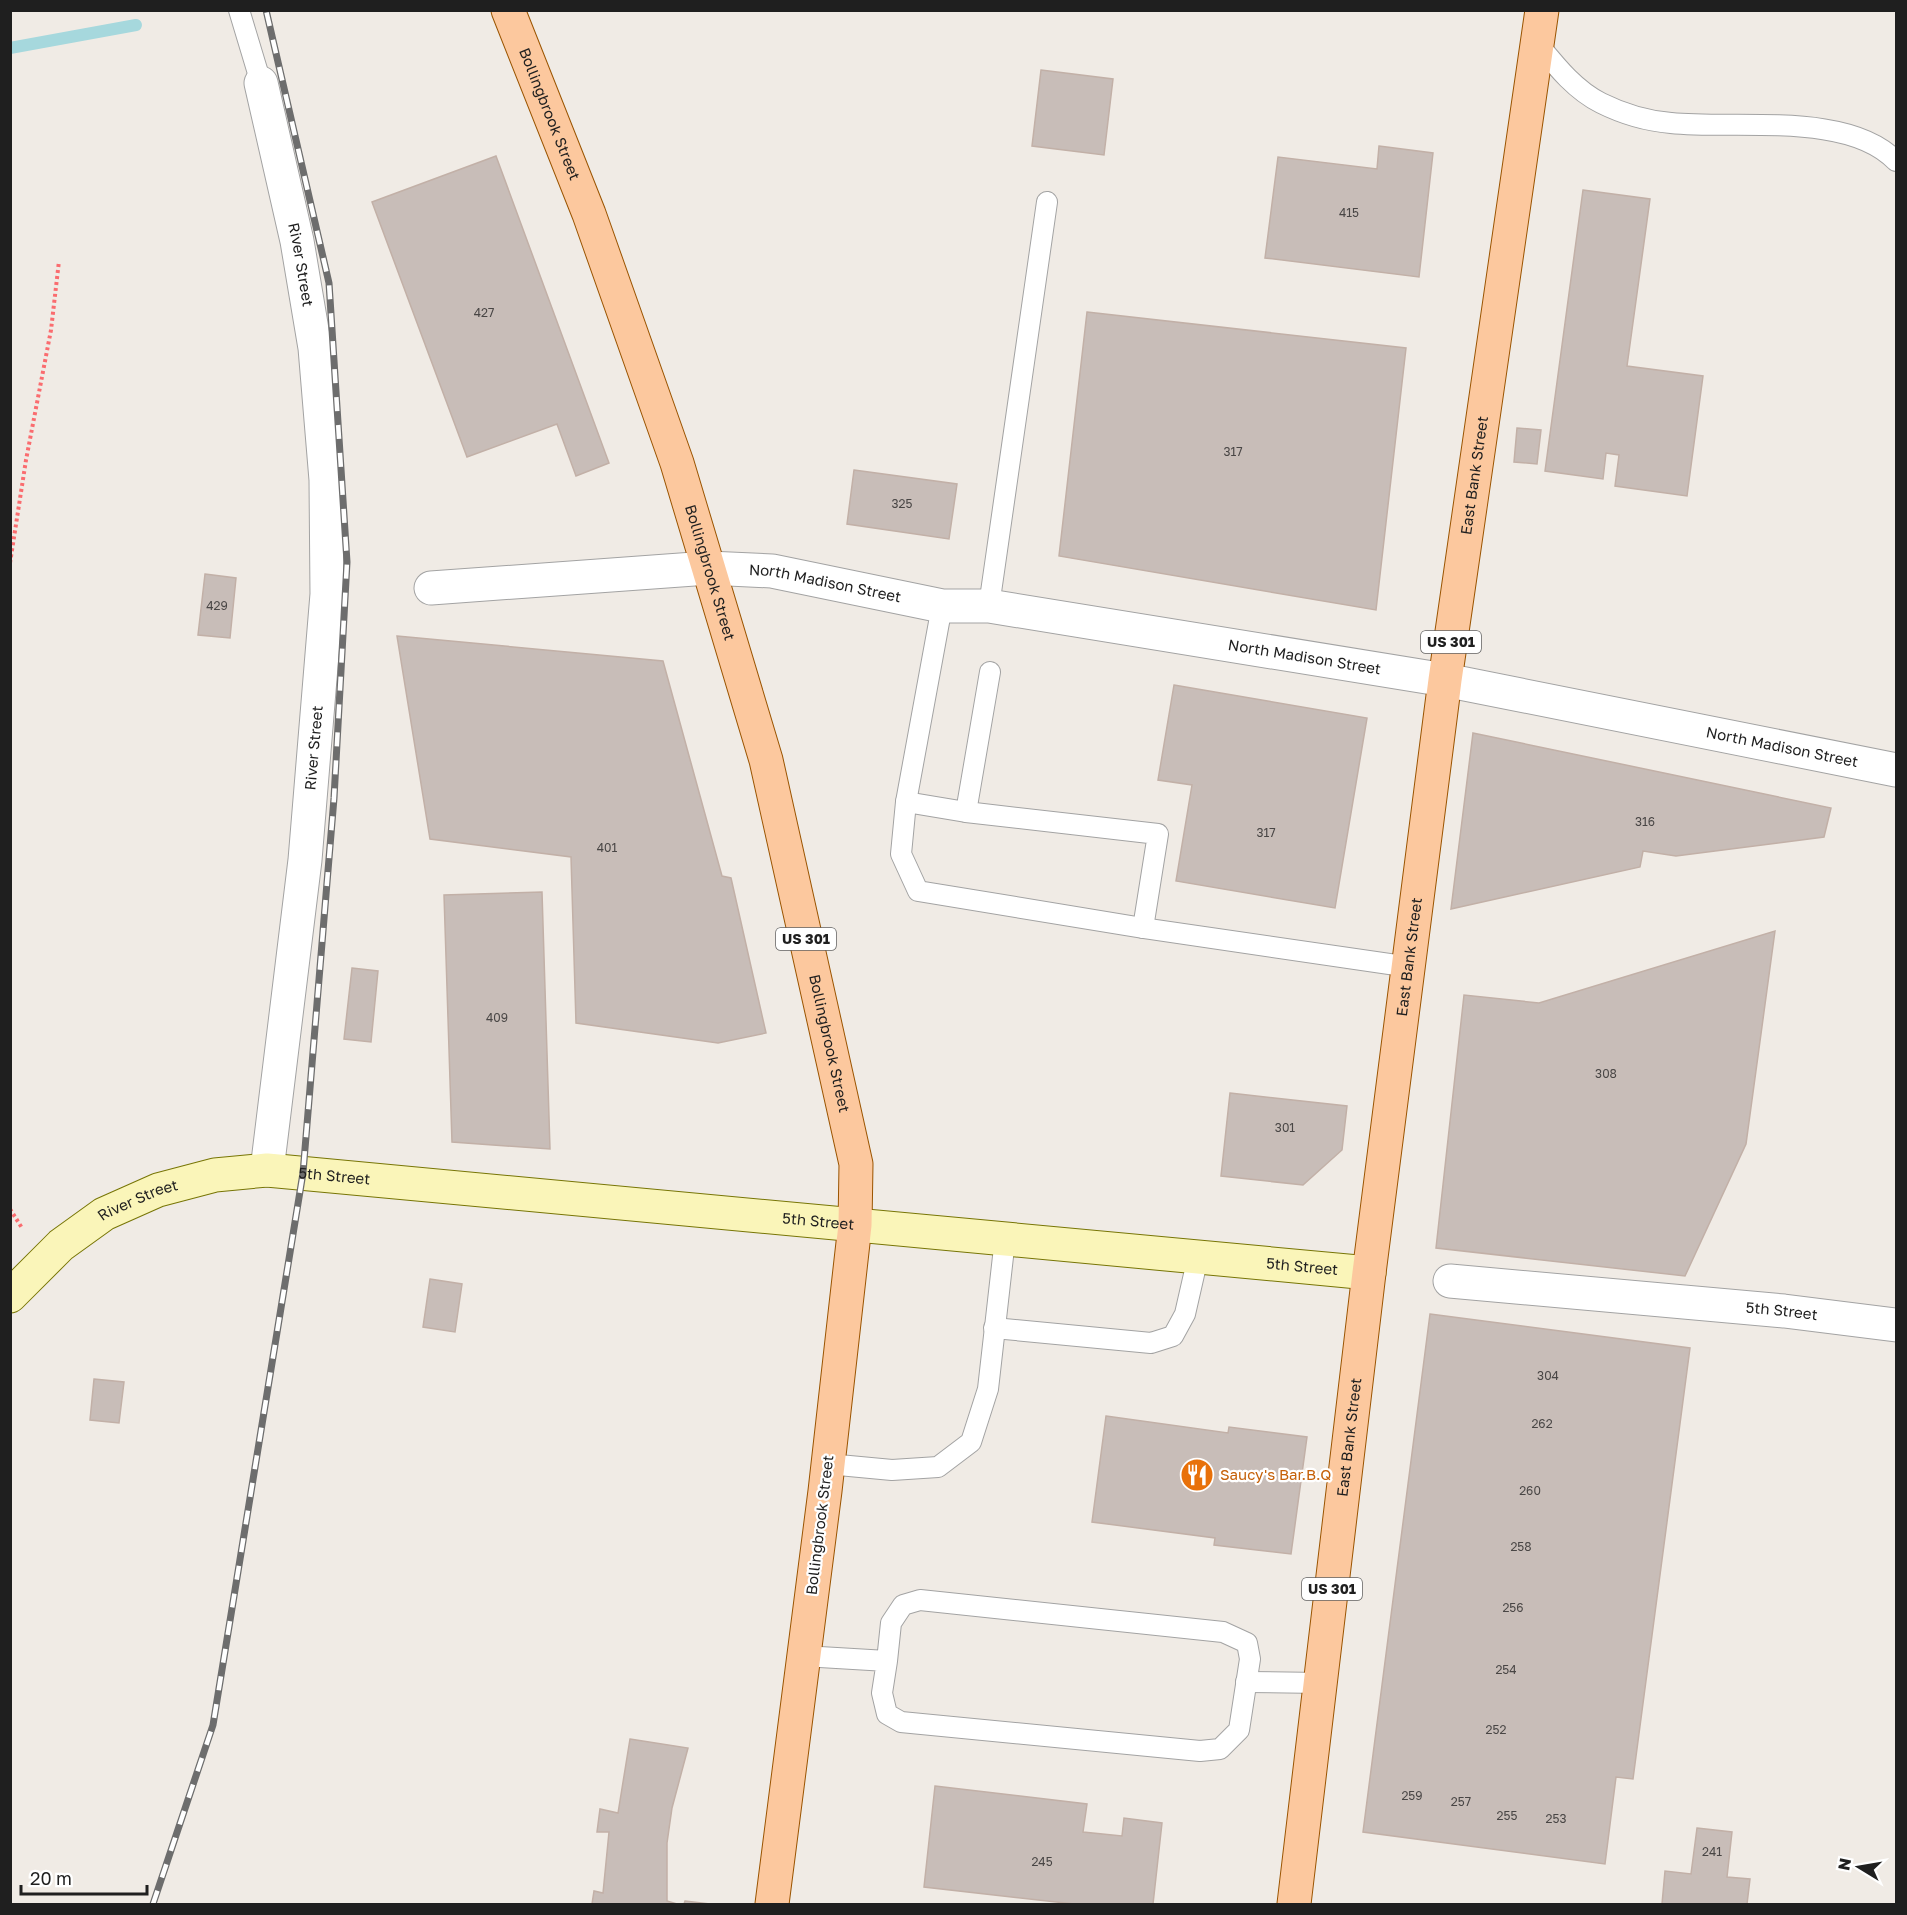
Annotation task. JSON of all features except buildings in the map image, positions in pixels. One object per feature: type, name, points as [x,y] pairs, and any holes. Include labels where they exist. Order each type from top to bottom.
[{"type":"main road","name":"Bollingbrook Street","points":[[508,10],[593,225],[677,463],[766,760],[856,1164],[855,1225],[828,1464],[772,1905]]},
{"type":"main road","name":"East Bank Street","points":[[1294,1905],[1369,1273],[1445,680],[1542,10]]},
{"type":"street","name":"River Street","points":[[10,1296],[62,1245],[104,1214],[158,1190],[216,1175],[267,1170],[305,860],[327,594],[326,480],[315,348],[297,241],[261,83]]},
{"type":"street","name":"North Madison Street","points":[[430,588],[708,568],[772,571],[942,606],[989,606],[1445,680],[1896,770]]},
{"type":"street","name":"5th Street","points":[[267,1170],[1369,1273]]},
{"type":"street","name":"5th Street","points":[[1450,1281],[1784,1311],[1896,1325]]},
{"type":"lane","points":[[239,10],[261,83]]},
{"type":"lane","points":[[1538,44],[1565,77],[1599,102],[1638,118],[1672,123],[1828,128],[1862,138],[1896,161]]},
{"type":"lane","points":[[989,606],[1047,202]]},
{"type":"lane","points":[[942,606],[906,802],[901,854],[918,891],[1143,928],[1410,967]]},
{"type":"lane","points":[[966,812],[990,672]]},
{"type":"lane","points":[[906,802],[966,812],[1158,834],[1143,928]]},
{"type":"lane","points":[[828,1464],[892,1470],[938,1467],[971,1442],[988,1389],[1005,1239]]},
{"type":"lane","points":[[994,1328],[1151,1343],[1173,1336],[1185,1314],[1198,1257]]},
{"type":"lane","points":[[920,1600],[1223,1632],[1247,1643],[1250,1659],[1239,1730],[1220,1749],[1200,1751],[901,1722],[886,1714],[882,1693],[887,1661],[891,1623],[903,1605],[920,1600]]},
{"type":"lane","points":[[803,1656],[887,1661]]},
{"type":"lane","points":[[1246,1682],[1321,1683]]},
{"type":"path","points":[[10,563],[26,460],[51,330],[59,261]]},
{"type":"waterway","points":[[10,48],[136,25]]},
{"type":"railway","points":[[153,1904],[213,1725],[303,1173],[334,798],[347,562],[329,283],[266,10]]},
{"type":"place","name":"Saucy's Bar.B.Q","points":[[1197,1475]]}]
